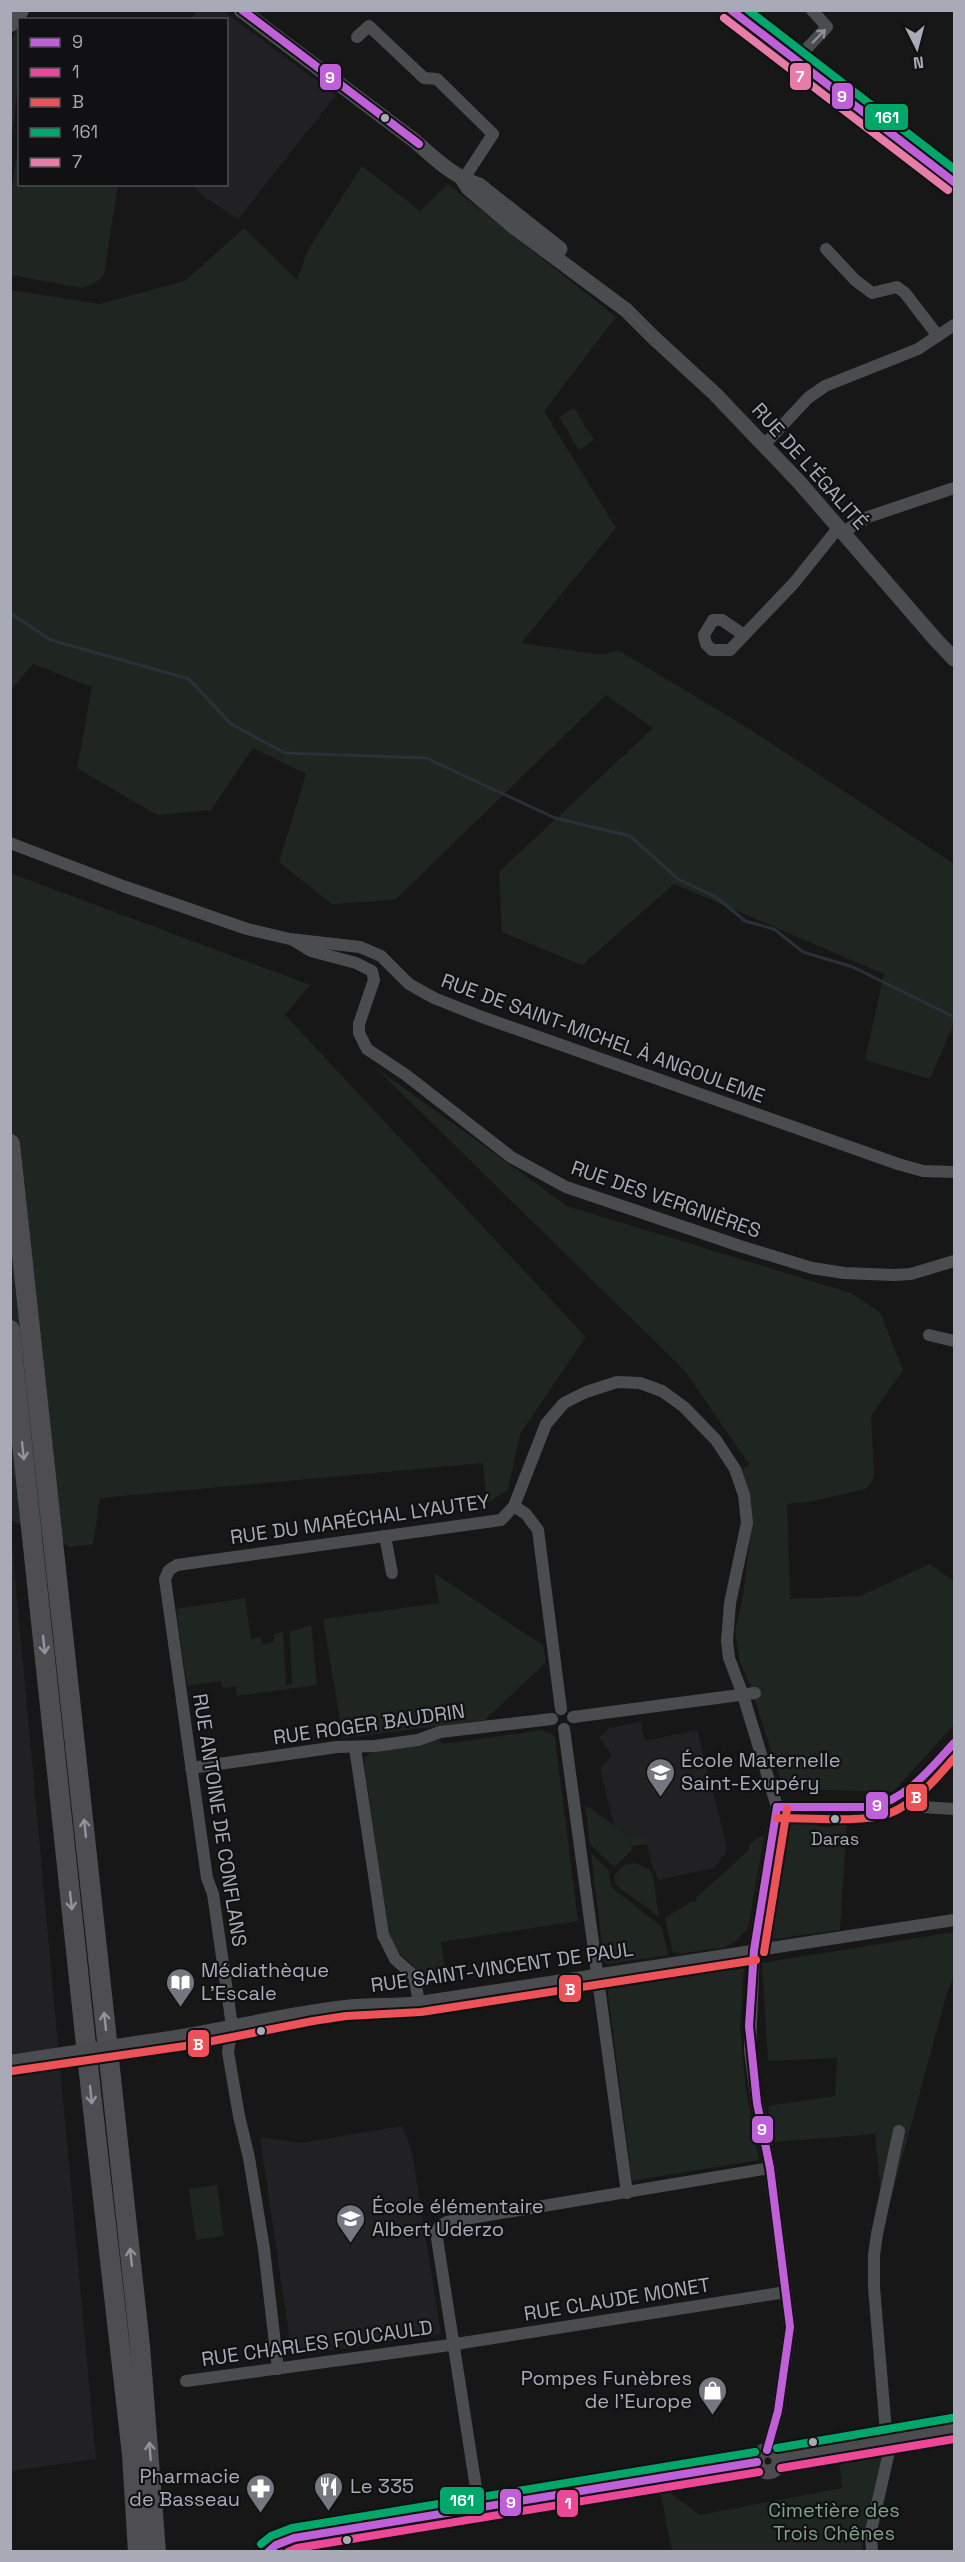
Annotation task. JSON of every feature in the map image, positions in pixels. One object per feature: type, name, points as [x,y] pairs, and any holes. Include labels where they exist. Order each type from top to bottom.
[{"type":"highway","points":[[10,22],[19,10]]},
{"type":"highway","points":[[10,1144],[138,2323],[156,2552]]},
{"type":"highway","points":[[10,1330],[132,2462],[138,2552]]},
{"type":"highway","points":[[132,2462],[128,2492],[132,2552]]},
{"type":"main road","points":[[730,10],[954,182]]},
{"type":"street","name":"RUE DE L'ÉGALITÉ","points":[[241,10],[464,180],[479,185],[600,280],[626,310],[765,444],[954,659]]},
{"type":"street","points":[[795,61],[827,27],[812,10]]},
{"type":"street","points":[[357,37],[369,26],[424,78],[437,79],[492,134],[464,180]]},
{"type":"street","points":[[826,249],[855,280],[872,292],[897,287],[905,293],[938,336]]},
{"type":"street","points":[[765,444],[808,398],[825,386],[918,349],[954,325]]},
{"type":"street","points":[[744,635],[841,530],[868,517],[954,488]]},
{"type":"street","name":"RUE DE SAINT-MICHEL À ANGOULEME","points":[[10,843],[228,923],[290,939],[360,947],[381,956],[414,987],[482,1017],[898,1164],[923,1172],[954,1172]]},
{"type":"street","name":"RUE DES VERGNIÈRES","points":[[290,939],[311,951],[368,968],[374,975],[359,1024],[359,1033],[367,1048],[406,1075],[511,1157],[566,1187],[712,1237],[812,1268],[844,1273],[894,1275],[927,1270],[954,1262]]},
{"type":"street","points":[[929,1335],[954,1341]]},
{"type":"street","name":"RUE DU MARÉCHAL LYAUTEY","points":[[177,1565],[501,1520],[514,1506],[546,1424],[564,1403],[586,1392],[617,1382],[640,1383],[662,1391],[684,1407],[716,1440],[735,1469],[744,1495],[747,1523],[727,1623],[729,1658],[749,1694],[777,1807],[754,1950],[750,2050],[757,2103],[770,2168],[786,2292],[789,2335],[773,2454]]},
{"type":"street","points":[[514,1506],[526,1514],[538,1530],[561,1709]]},
{"type":"street","points":[[386,1536],[392,1573]]},
{"type":"street","name":"RUE ANTOINE DE CONFLANS","points":[[177,1565],[169,1570],[165,1579],[207,1878],[213,1894],[232,2026],[228,2052],[264,2249],[278,2369]]},
{"type":"street","points":[[573,1718],[749,1694]]},
{"type":"street","points":[[561,1709],[570,1712],[573,1718],[572,1724],[564,1730]]},
{"type":"street","points":[[561,1709],[552,1719],[555,1726],[564,1730]]},
{"type":"street","name":"RUE ROGER BAUDRIN","points":[[191,1768],[337,1747],[355,1748],[418,1740],[440,1732],[552,1719]]},
{"type":"street","points":[[564,1730],[627,2193]]},
{"type":"street","points":[[777,1807],[872,1808],[883,1806],[897,1799],[954,1743]]},
{"type":"street","points":[[355,1748],[383,1935],[395,1959],[414,1976],[419,2002]]},
{"type":"street","points":[[897,1799],[907,1806],[954,1809]]},
{"type":"street","name":"RUE SAINT-VINCENT DE PAUL","points":[[10,2061],[345,2006],[419,2002],[954,1920]]},
{"type":"street","points":[[872,2552],[871,2531],[887,2468],[887,2440],[874,2287],[874,2255],[899,2131]]},
{"type":"street","points":[[479,2507],[436,2232],[440,2226],[447,2222],[770,2168]]},
{"type":"street","name":"RUE CLAUDE MONET","points":[[453,2344],[786,2292]]},
{"type":"street","name":"RUE CHARLES FOUCAULD","points":[[186,2381],[453,2344]]},
{"type":"street","points":[[267,2552],[276,2545],[294,2538],[757,2462],[759,2469],[769,2473],[778,2466],[773,2454],[887,2440],[954,2428]]},
{"type":"shaded area","points":[[197,11],[224,11],[336,95],[238,219],[204,197],[193,186],[228,186],[228,18],[191,18]]},
{"type":"shaded area","points":[[10,1522],[96,2459],[11,2471],[10,2471]]},
{"type":"shaded area","name":"École Maternelle Saint-Exupéry","points":[[641,1722],[645,1741],[697,1730],[727,1848],[725,1854],[713,1868],[659,1880],[652,1865],[644,1833],[629,1836],[614,1825],[600,1769],[612,1755],[599,1738],[609,1728]]},
{"type":"shaded area","name":"École élémentaire Albert Uderzo","points":[[402,2126],[412,2151],[441,2334],[292,2356],[260,2137],[301,2143]]},
{"type":"green space","points":[[18,27],[18,86],[11,142],[11,42]]},
{"type":"green space","points":[[18,147],[18,186],[118,186],[104,275],[95,283],[83,288],[11,275],[11,194]]},
{"type":"green space","points":[[362,166],[420,211],[448,184],[616,317],[544,411],[616,528],[521,643],[603,655],[618,650],[748,728],[954,864],[954,1023],[930,1079],[865,1060],[884,974],[674,884],[582,965],[502,932],[499,872],[653,728],[606,695],[395,900],[332,904],[279,862],[306,774],[253,748],[211,810],[157,815],[77,768],[92,687],[33,664],[11,690],[11,290],[99,304],[185,281],[244,228],[297,280],[308,250]]},
{"type":"green space","points":[[574,408],[594,440],[579,450],[559,417]]},
{"type":"green space","points":[[10,873],[310,985],[285,1015],[586,1337],[520,1434],[508,1490],[487,1503],[483,1463],[100,1498],[93,1544],[71,1547],[11,1520]]},
{"type":"green space","points":[[375,1067],[567,1206],[851,1293],[880,1312],[903,1370],[871,1416],[874,1477],[866,1489],[808,1502],[787,1504],[790,1599],[860,1596],[930,1564],[954,1581],[954,1725],[893,1792],[794,1789],[780,1778],[750,1684],[740,1662],[735,1631],[743,1596],[751,1530],[751,1502],[741,1469],[750,1465],[684,1370]]},
{"type":"green space","points":[[434,1573],[543,1645],[546,1662],[485,1720],[343,1738],[323,1619],[439,1603]]},
{"type":"green space","points":[[245,1598],[251,1639],[261,1637],[262,1644],[274,1642],[274,1634],[283,1632],[286,1685],[292,1684],[290,1632],[311,1625],[317,1685],[237,1696],[236,1686],[223,1688],[221,1681],[187,1686],[176,1609]]},
{"type":"green space","points":[[542,1730],[552,1734],[555,1738],[578,1921],[441,1942],[445,1969],[452,1968],[453,1979],[420,1983],[414,1968],[389,1939],[365,1757],[372,1752],[420,1746],[438,1739],[443,1744]]},
{"type":"green space","points":[[585,1805],[629,1836],[644,1833],[647,1844],[631,1846],[632,1850],[614,1867],[590,1844]]},
{"type":"green space","points":[[813,1819],[818,1826],[833,1827],[835,1821],[847,1821],[840,1930],[767,1940],[765,1935],[783,1829],[794,1820]]},
{"type":"green space","points":[[759,1837],[764,1837],[748,1928],[735,1942],[724,1947],[673,1953],[665,1918],[693,1901],[695,1902],[696,1898],[749,1850],[749,1845]]},
{"type":"green space","points":[[591,1853],[609,1871],[611,1887],[662,1927],[668,1955],[607,1964],[604,1961]]},
{"type":"green space","points":[[636,1863],[649,1869],[653,1875],[659,1917],[616,1885],[614,1876],[624,1865]]},
{"type":"green space","points":[[954,1932],[954,1975],[946,1996],[884,2225],[875,2134],[774,2142],[768,2106],[835,2096],[837,2058],[768,2061],[762,1963]]},
{"type":"green space","points":[[744,1968],[740,2029],[746,2091],[759,2160],[632,2181],[607,1986],[609,1983],[621,1985]]},
{"type":"green space","points":[[217,2185],[224,2236],[196,2240],[189,2189]]},
{"type":"green space","name":"Cimetière des Trois Chênes","points":[[878,2451],[881,2458],[862,2547],[864,2551],[672,2551],[660,2491],[666,2490],[700,2515],[842,2488],[839,2459]]},
{"type":"waterway","points":[[10,613],[51,640],[189,679],[231,724],[285,753],[426,758],[555,818],[630,836],[678,879],[716,897],[745,921],[774,929],[803,952],[853,967],[954,1017]]},
{"type":"transit line","name":"9","points":[[242,10],[419,144]]},
{"type":"transit line","name":"9","points":[[731,10],[954,182]]},
{"type":"transit line","name":"161","points":[[748,10],[954,169]]},
{"type":"transit line","name":"7","points":[[724,18],[948,190]]},
{"type":"transit line","name":"9","points":[[777,1807],[872,1807],[885,1803],[918,1781],[954,1743]]},
{"type":"transit line","name":"B","points":[[777,1818],[849,1819],[888,1814],[916,1797],[954,1758]]},
{"type":"transit line","name":"9","points":[[767,2450],[778,2411],[790,2327],[770,2168],[757,2103],[749,2026],[754,1950],[777,1807]]},
{"type":"transit line","name":"B","points":[[764,1952],[787,1809]]},
{"type":"transit line","name":"B","points":[[12,2071],[192,2045],[346,2016],[421,2012],[756,1960]]},
{"type":"transit line","name":"161","points":[[777,2448],[952,2418]]},
{"type":"transit line","name":"1","points":[[781,2468],[954,2439]]},
{"type":"transit line","name":"161","points":[[261,2544],[271,2536],[292,2528],[755,2452]]},
{"type":"transit line","name":"9","points":[[268,2552],[276,2545],[294,2538],[757,2462]]},
{"type":"transit line","name":"1","points":[[288,2552],[297,2548],[759,2472]]},
{"type":"place","name":"École Maternelle Saint-Exupéry","points":[[660,1798]]},
{"type":"place","name":"Daras","points":[[835,1819]]},
{"type":"place","name":"Médiathèque L'Escale","points":[[180,2008]]},
{"type":"place","name":"École élémentaire Albert Uderzo","points":[[351,2244]]},
{"type":"place","name":"Pompes Funèbres de l'Europe","points":[[713,2416]]},
{"type":"place","name":"Le 335","points":[[329,2512]]},
{"type":"place","name":"Pharmacie de Basseau","points":[[261,2514]]}]
